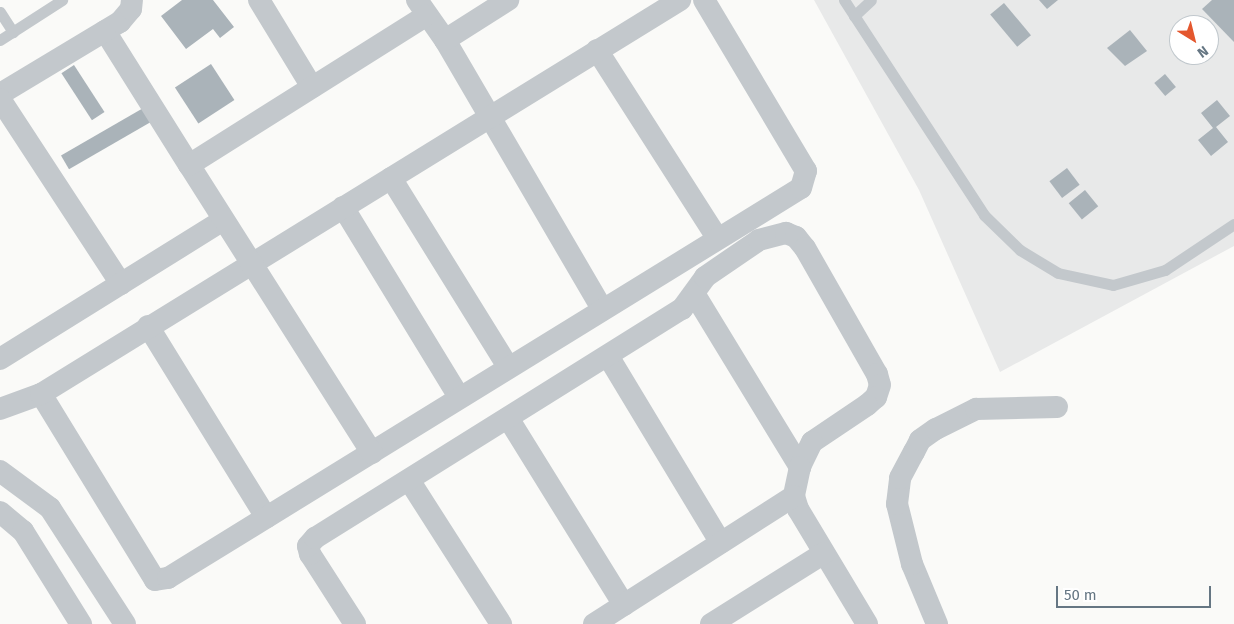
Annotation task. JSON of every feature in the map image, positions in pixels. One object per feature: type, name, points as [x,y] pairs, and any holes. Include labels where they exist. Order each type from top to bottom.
[{"type":"street","points":[[0,94],[105,31],[126,16],[132,0]]},
{"type":"street","points":[[259,0],[312,87]]},
{"type":"street","points":[[445,40],[508,0]]},
{"type":"street","points":[[0,409],[41,394],[148,326],[680,0]]},
{"type":"street","points":[[41,394],[155,580],[168,578],[717,238],[795,193],[806,180],[806,171],[704,0]]},
{"type":"street","points":[[188,165],[312,87],[422,8],[445,40],[602,309]]},
{"type":"street","points":[[105,31],[188,165],[372,452]]},
{"type":"street","points":[[597,50],[717,238]]},
{"type":"street","points":[[0,99],[121,284]]},
{"type":"street","points":[[391,178],[508,367]]},
{"type":"street","points":[[343,207],[459,397]]},
{"type":"street","points":[[4,349],[121,284],[223,220]]},
{"type":"street","points":[[355,624],[310,554],[308,546],[314,538],[682,309],[695,295],[704,277],[759,240],[786,233],[796,237],[805,248],[877,374],[880,385],[876,397],[867,405],[812,442],[800,467],[794,496],[824,553],[867,624]]},
{"type":"street","points":[[695,295],[800,467]]},
{"type":"street","points":[[148,326],[266,517]]},
{"type":"street","points":[[608,356],[722,542]]},
{"type":"street","points":[[937,624],[912,564],[897,504],[900,478],[920,440],[936,429],[976,409],[1057,407]]},
{"type":"street","points":[[508,418],[624,605]]},
{"type":"street","points":[[0,471],[50,508],[125,624]]},
{"type":"street","points":[[408,480],[501,624]]},
{"type":"street","points":[[594,624],[794,496]]},
{"type":"street","points":[[23,531],[50,508]]},
{"type":"street","points":[[0,512],[23,531],[81,624]]},
{"type":"street","points":[[711,624],[736,617],[824,553]]},
{"type":"lane","points":[[0,40],[62,0]]},
{"type":"lane","points":[[844,0],[984,216],[1020,250],[1058,273],[1113,285],[1165,270],[1234,224]]},
{"type":"lane","points":[[854,16],[871,0]]},
{"type":"lane","points":[[0,12],[13,32]]},
{"type":"shaded area","points":[[814,0],[1234,0],[1234,246],[1000,372],[919,190]]},
{"type":"building","points":[[182,0],[213,0],[234,27],[220,38],[213,29],[186,49],[161,16]]},
{"type":"building","points":[[1039,0],[1058,0],[1047,9]]},
{"type":"building","points":[[1212,0],[1234,0],[1234,42],[1219,27],[1219,15],[1208,15],[1202,9]]},
{"type":"building","points":[[1004,3],[1031,35],[1017,47],[990,15]]},
{"type":"building","points":[[1130,30],[1147,51],[1125,66],[1107,48]]},
{"type":"building","points":[[211,64],[234,100],[198,123],[175,87]]},
{"type":"building","points":[[74,65],[104,112],[92,120],[61,73]]},
{"type":"building","points":[[1165,74],[1176,87],[1165,96],[1154,83]]},
{"type":"building","points":[[1217,100],[1230,116],[1216,127],[1228,142],[1211,156],[1198,140],[1213,128],[1201,113]]},
{"type":"building","points":[[145,107],[153,121],[69,169],[61,156]]},
{"type":"building","points":[[1067,168],[1080,185],[1062,198],[1049,181]]},
{"type":"building","points":[[1085,190],[1098,206],[1082,220],[1069,203]]}]
